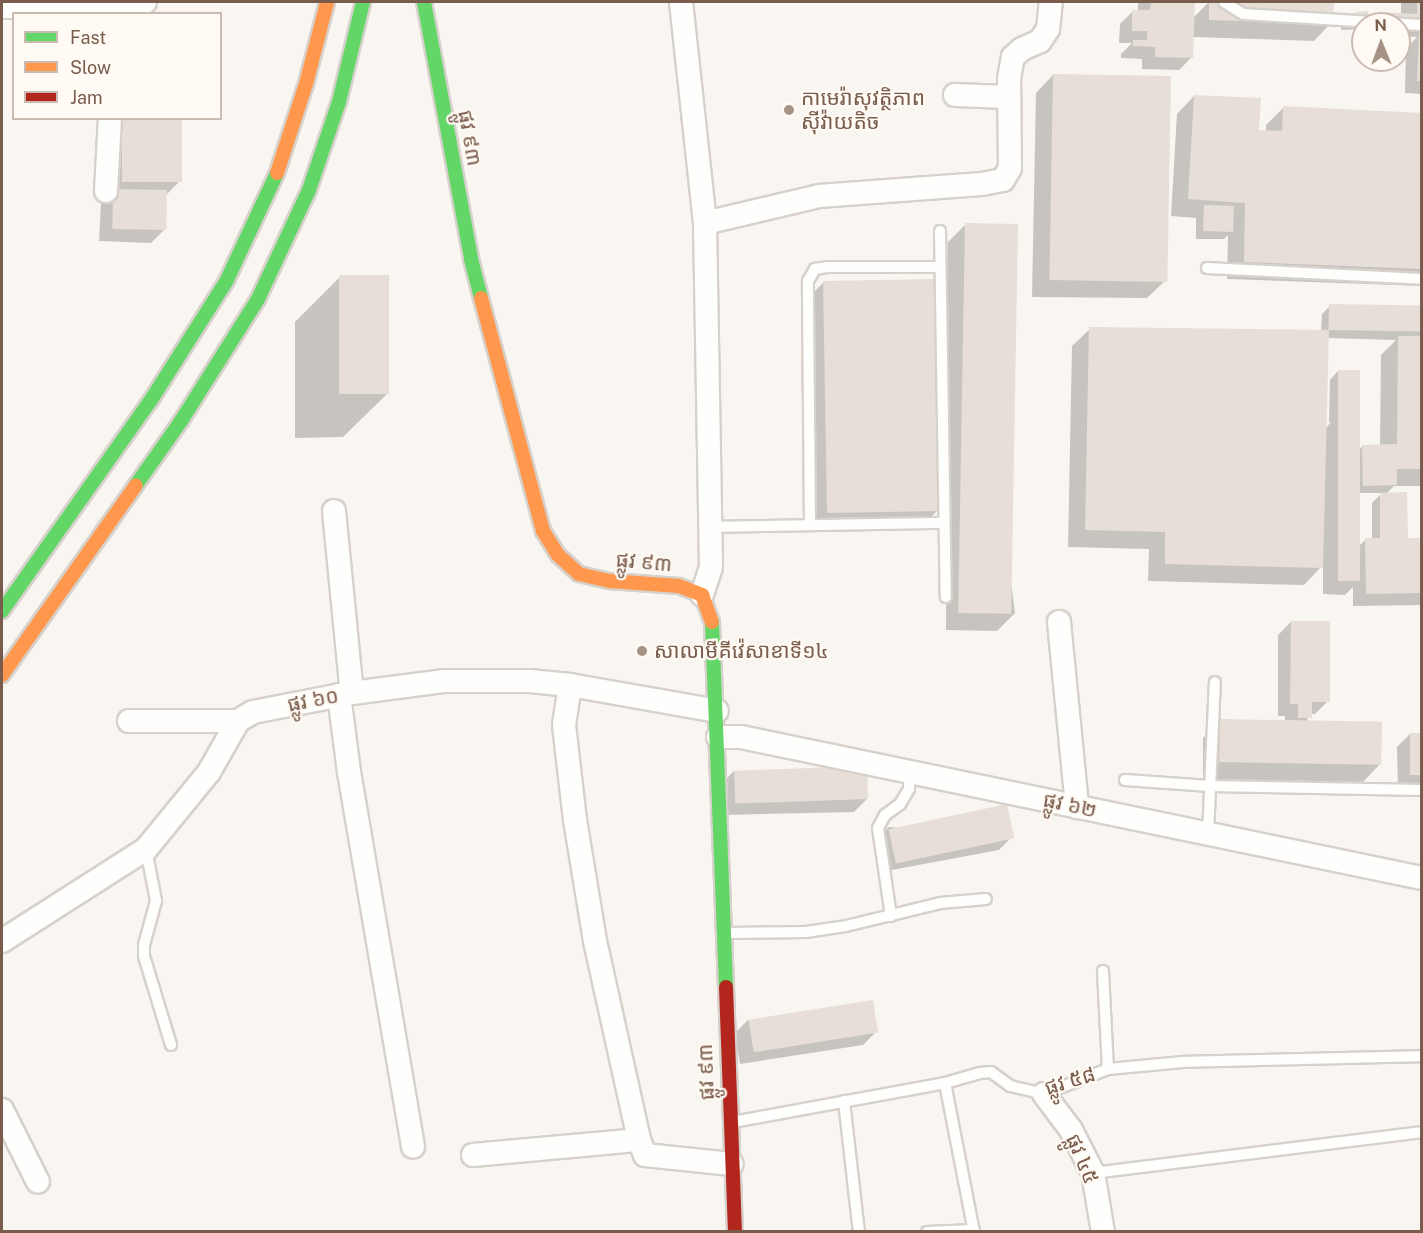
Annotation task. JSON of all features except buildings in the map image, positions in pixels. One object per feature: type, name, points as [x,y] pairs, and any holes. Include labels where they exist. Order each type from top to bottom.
[{"type":"street","points":[[2,7],[115,8],[145,2]]},
{"type":"street","points":[[2,610],[151,400],[226,282],[275,178],[306,84],[327,2]]},
{"type":"street","points":[[2,675],[181,421],[258,299],[309,190],[339,102],[363,2]]},
{"type":"street","name":"ផ្លូវ ៩៣","points":[[424,2],[471,259],[543,531],[558,555],[579,574],[610,581],[679,586],[702,595],[712,617],[717,711],[729,1123],[735,1232]]},
{"type":"street","points":[[681,2],[705,223],[711,567],[702,595]]},
{"type":"street","points":[[705,223],[819,195],[982,184],[1003,180],[1010,168],[1008,97],[1013,57],[1022,49],[1040,41],[1048,29],[1051,2]]},
{"type":"street","points":[[955,95],[1008,97]]},
{"type":"street","points":[[106,191],[110,120]]},
{"type":"street","points":[[334,511],[349,772],[413,1147]]},
{"type":"street","points":[[1059,622],[1077,807]]},
{"type":"street","name":"ផ្លូវ ៦០","points":[[238,721],[253,712],[346,694],[445,681],[530,681],[570,685],[717,711]]},
{"type":"street","points":[[570,685],[564,725],[575,820],[595,941],[639,1140],[645,1155],[732,1164]]},
{"type":"street","points":[[2,941],[146,849],[209,772],[238,721],[129,721]]},
{"type":"street","name":"ផ្លូវ ៦២","points":[[717,737],[741,737],[1422,878]]},
{"type":"street","name":"ផ្លូវ ៤៥","points":[[1044,1094],[1071,1130],[1093,1173],[1103,1232]]},
{"type":"street","points":[[2,1110],[38,1182]]},
{"type":"street","points":[[473,1155],[639,1140]]},
{"type":"lane","points":[[1224,2],[1243,14],[1422,25]]},
{"type":"lane","points":[[940,231],[946,597]]},
{"type":"lane","points":[[810,525],[808,281],[815,269],[827,267],[940,267]]},
{"type":"lane","points":[[1207,268],[1422,279]]},
{"type":"lane","points":[[711,527],[943,523]]},
{"type":"lane","points":[[1208,834],[1215,682]]},
{"type":"lane","points":[[891,916],[878,828],[885,815],[900,804],[909,789],[910,772]]},
{"type":"lane","points":[[1125,780],[1210,786],[1422,790]]},
{"type":"lane","points":[[146,849],[156,901],[144,945],[144,956],[171,1045]]},
{"type":"lane","points":[[722,933],[806,932],[846,926],[940,903],[986,899]]},
{"type":"lane","points":[[1103,971],[1108,1069]]},
{"type":"lane","name":"ផ្លូវ ៥៨","points":[[729,1123],[945,1083],[991,1072],[1010,1086],[1044,1094],[1108,1069],[1184,1062],[1422,1056]]},
{"type":"lane","points":[[927,1232],[974,1231],[945,1083]]},
{"type":"lane","points":[[844,1101],[859,1232]]},
{"type":"lane","points":[[1093,1173],[1422,1132]]},
{"type":"traffic: fast","points":[[136,485],[181,421],[258,299],[309,190],[339,102],[363,2]]},
{"type":"traffic: fast","points":[[424,2],[471,259],[481,298]]},
{"type":"traffic: fast","points":[[2,611],[151,400],[226,282],[277,173]]},
{"type":"traffic: fast","points":[[712,622],[726,987]]},
{"type":"traffic: slow","points":[[277,173],[306,84],[327,2]]},
{"type":"traffic: slow","points":[[481,298],[543,531],[558,555],[579,574],[610,581],[679,586],[702,595],[712,622]]},
{"type":"traffic: slow","points":[[2,675],[136,485]]},
{"type":"traffic: jam","points":[[726,987],[735,1232]]},
{"type":"place","name":"កាមេរ៉ាសុវត្ថិភាព ស៊ីវ៉ាយតិច","points":[[789,110]]},
{"type":"place","name":"សាលាមីគីវ៉េសាខាទី១៤","points":[[642,651]]}]
